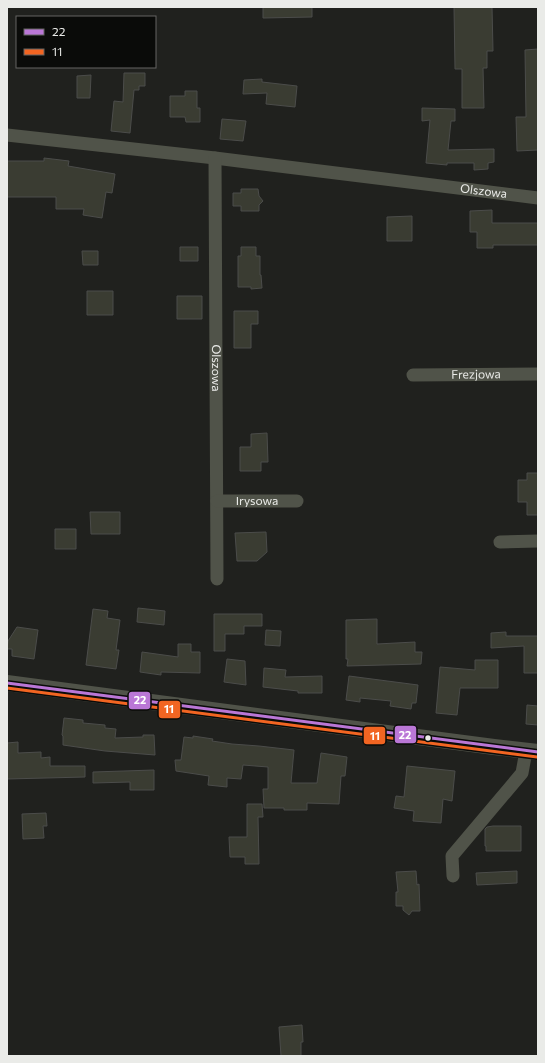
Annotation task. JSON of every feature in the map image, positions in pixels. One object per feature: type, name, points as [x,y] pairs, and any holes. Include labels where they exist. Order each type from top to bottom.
[{"type":"street","name":"Olszowa","points":[[7,135],[215,158],[538,198]]},
{"type":"street","name":"Olszowa","points":[[215,158],[217,579]]},
{"type":"street","name":"Frezjowa","points":[[413,375],[538,374]]},
{"type":"street","name":"Irysowa","points":[[217,501],[297,501]]},
{"type":"street","points":[[500,542],[538,541]]},
{"type":"street","points":[[7,683],[532,752],[522,773],[452,856],[453,876]]},
{"type":"building","points":[[263,7],[312,7],[312,17],[263,18]]},
{"type":"building","points":[[454,7],[492,7],[493,51],[487,51],[487,68],[483,68],[484,108],[462,108],[462,69],[455,69]]},
{"type":"building","points":[[538,49],[538,150],[517,151],[516,117],[526,117],[525,50]]},
{"type":"building","points":[[124,73],[145,73],[145,86],[139,86],[139,90],[134,90],[130,133],[111,131],[114,101],[123,102]]},
{"type":"building","points":[[91,75],[90,98],[77,98],[77,76]]},
{"type":"building","points":[[262,79],[262,82],[297,86],[295,107],[266,104],[267,93],[243,94],[244,80]]},
{"type":"building","points":[[185,91],[197,91],[197,108],[200,108],[200,122],[186,122],[185,117],[170,117],[170,96],[185,96]]},
{"type":"building","points":[[422,108],[455,109],[455,121],[451,121],[448,150],[494,149],[494,162],[488,163],[488,169],[474,170],[474,163],[447,163],[447,165],[426,163],[430,120],[422,121]]},
{"type":"building","points":[[222,119],[246,121],[243,141],[220,139]]},
{"type":"building","points":[[44,158],[69,161],[68,166],[115,174],[112,193],[106,192],[102,218],[83,215],[84,209],[56,209],[56,197],[7,197],[7,161],[44,161]]},
{"type":"building","points":[[241,189],[258,189],[259,196],[263,201],[259,205],[259,211],[241,211],[241,206],[233,206],[233,193],[241,193]]},
{"type":"building","points":[[492,210],[492,223],[538,223],[538,245],[493,245],[493,248],[477,248],[477,232],[470,232],[470,211]]},
{"type":"building","points":[[412,216],[412,241],[387,241],[387,217]]},
{"type":"building","points":[[180,247],[198,247],[198,261],[180,261]]},
{"type":"building","points":[[241,247],[256,247],[256,256],[260,256],[262,288],[251,289],[251,287],[238,287],[238,256],[241,256]]},
{"type":"building","points":[[82,251],[98,251],[98,265],[83,265]]},
{"type":"building","points":[[87,291],[113,291],[113,315],[87,315]]},
{"type":"building","points":[[177,296],[202,296],[202,319],[177,319]]},
{"type":"building","points":[[234,311],[258,311],[258,324],[251,324],[251,348],[234,348]]},
{"type":"building","points":[[267,433],[268,462],[261,462],[261,471],[240,471],[240,447],[251,447],[251,434]]},
{"type":"building","points":[[527,473],[538,473],[538,515],[527,515],[527,502],[518,502],[518,480],[527,480]]},
{"type":"building","points":[[90,512],[120,512],[120,534],[91,534]]},
{"type":"building","points":[[55,529],[76,529],[76,549],[55,549]]},
{"type":"building","points":[[266,532],[267,552],[257,561],[237,561],[235,533]]},
{"type":"building","points":[[138,608],[165,611],[164,625],[137,622]]},
{"type":"building","points":[[93,609],[108,611],[107,618],[120,620],[116,650],[119,650],[116,669],[86,665]]},
{"type":"building","points":[[214,614],[262,614],[262,626],[244,626],[244,634],[225,634],[225,651],[214,651]]},
{"type":"building","points":[[377,619],[377,644],[415,642],[415,652],[422,652],[421,664],[347,666],[346,620]]},
{"type":"building","points":[[17,627],[38,630],[34,659],[12,656],[12,649],[7,649],[8,641]]},
{"type":"building","points":[[266,630],[281,631],[280,646],[265,645]]},
{"type":"building","points":[[506,632],[506,636],[538,636],[538,673],[524,673],[524,646],[491,648],[491,633]]},
{"type":"building","points":[[178,644],[191,644],[191,652],[200,652],[200,673],[161,672],[161,675],[140,672],[142,652],[178,657]]},
{"type":"building","points":[[227,659],[245,661],[246,685],[224,682]]},
{"type":"building","points":[[475,660],[498,660],[498,688],[460,688],[457,715],[436,713],[440,667],[475,670]]},
{"type":"building","points":[[264,668],[286,670],[285,677],[322,676],[322,693],[298,693],[298,691],[263,687]]},
{"type":"building","points":[[349,676],[418,685],[416,703],[412,703],[411,709],[390,706],[391,701],[360,698],[360,702],[346,700]]},
{"type":"building","points":[[527,705],[538,706],[538,725],[526,724]]},
{"type":"building","points":[[64,718],[83,720],[83,723],[105,725],[105,728],[116,729],[115,738],[154,735],[155,755],[105,751],[63,745],[62,735]]},
{"type":"building","points":[[193,736],[232,744],[294,750],[291,783],[317,783],[321,753],[347,757],[345,776],[341,776],[339,804],[307,803],[307,810],[264,808],[263,789],[268,789],[268,767],[243,765],[241,779],[227,778],[227,787],[208,785],[209,776],[176,771],[175,760],[181,760],[184,737],[193,738]]},
{"type":"building","points":[[18,742],[18,753],[41,752],[41,758],[50,757],[50,766],[85,766],[85,777],[7,779],[7,743]]},
{"type":"building","points":[[407,766],[455,771],[452,801],[443,799],[441,823],[413,821],[414,811],[394,808],[396,796],[404,797]]},
{"type":"building","points":[[154,770],[154,790],[130,790],[130,782],[93,783],[93,772]]},
{"type":"building","points":[[247,804],[262,804],[263,817],[258,817],[259,864],[245,864],[245,857],[230,857],[229,837],[247,837]]},
{"type":"building","points":[[46,813],[47,826],[43,826],[44,838],[23,839],[22,814]]},
{"type":"building","points":[[493,826],[521,826],[521,851],[486,851],[485,829]]},
{"type":"building","points":[[416,871],[417,885],[419,884],[420,911],[412,911],[409,915],[403,910],[403,906],[396,906],[396,892],[398,892],[396,872]]},
{"type":"building","points":[[517,871],[517,883],[477,885],[476,873]]},
{"type":"building","points":[[302,1025],[303,1042],[301,1042],[301,1056],[281,1056],[279,1027]]},
{"type":"transit line","name":"22","points":[[7,683],[538,752]]},
{"type":"transit line","name":"11","points":[[7,688],[537,757]]}]
